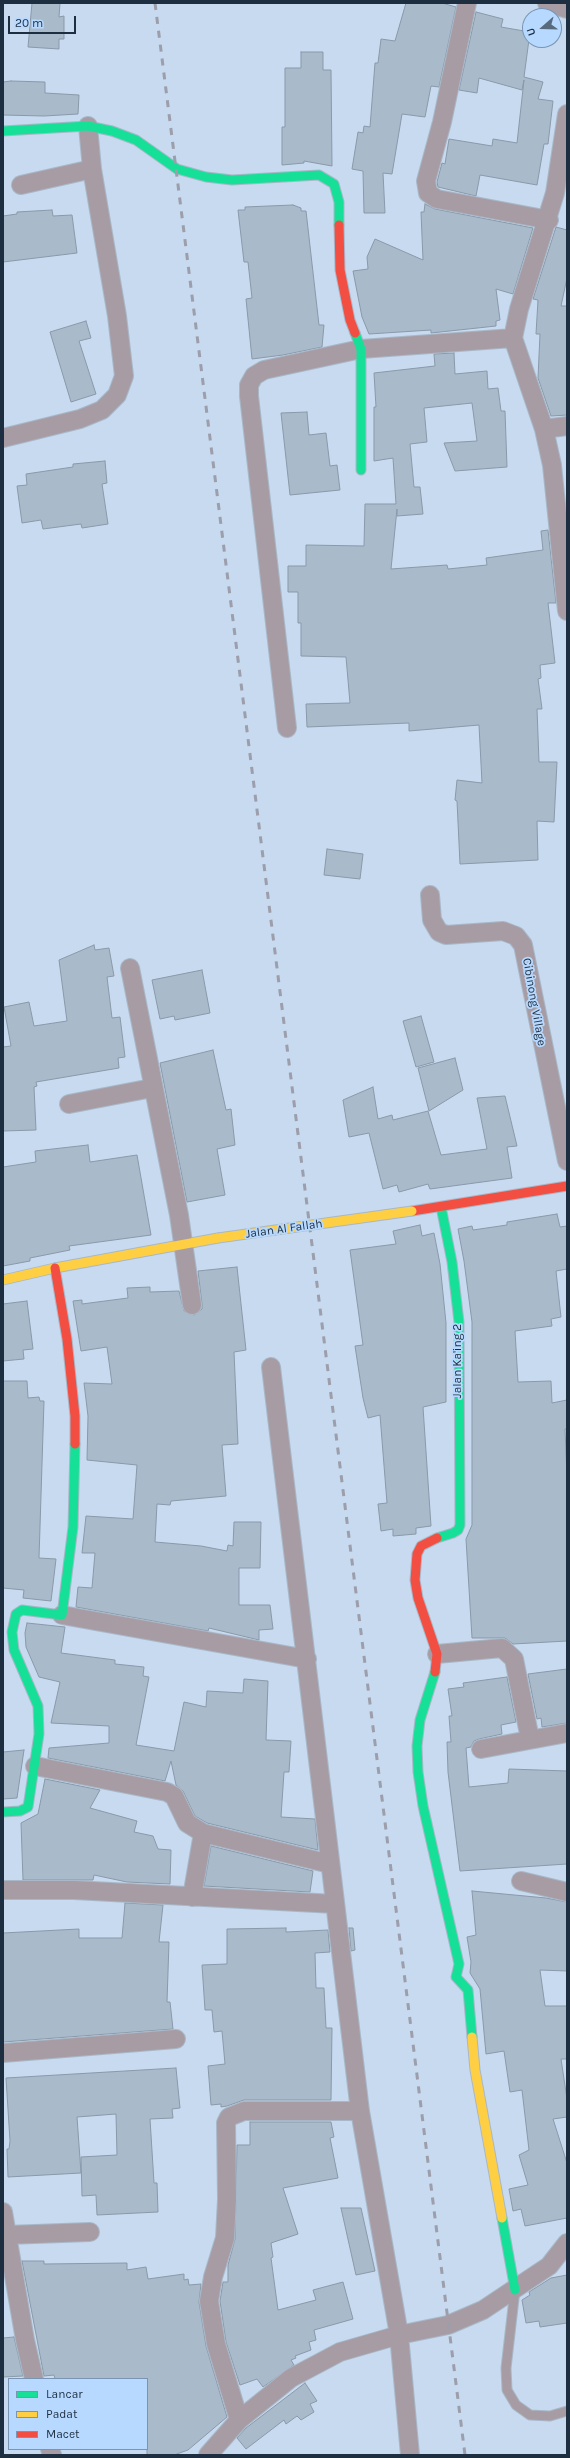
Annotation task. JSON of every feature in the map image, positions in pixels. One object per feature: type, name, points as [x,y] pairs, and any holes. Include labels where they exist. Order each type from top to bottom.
[{"type":"street","points":[[468,3],[442,122],[426,181],[428,193],[437,199],[548,220]]},
{"type":"street","points":[[547,3],[567,9]]},
{"type":"street","points":[[567,114],[555,193],[548,220],[519,310],[513,338],[544,429],[552,465],[567,611]]},
{"type":"street","points":[[3,438],[80,419],[102,410],[117,396],[124,376],[117,316],[92,169],[88,126]]},
{"type":"street","points":[[3,131],[88,126],[112,131],[136,140],[177,169],[206,177],[232,180],[319,175],[334,184],[339,202],[340,270],[350,320],[361,349],[361,470]]},
{"type":"street","points":[[21,184],[92,169]]},
{"type":"street","points":[[287,728],[249,386],[254,376],[264,370],[361,349],[513,338]]},
{"type":"street","points":[[544,429],[567,426]]},
{"type":"street","name":"Cibinong Village","points":[[430,895],[432,920],[439,932],[446,935],[503,931],[516,936],[523,945],[567,1162]]},
{"type":"street","points":[[130,968],[152,1088],[179,1215],[182,1246],[192,1305]]},
{"type":"street","points":[[69,1104],[152,1088]]},
{"type":"street","name":"Jalan Al Fallah","points":[[3,1280],[55,1268],[182,1246],[218,1238],[441,1207],[567,1186]]},
{"type":"street","name":"Jalan Ka'ing 2","points":[[437,1654],[418,1598],[415,1580],[417,1554],[421,1546],[429,1540],[458,1530],[460,1516],[458,1461],[459,1322],[452,1262],[441,1207]]},
{"type":"street","points":[[55,1268],[67,1339],[75,1416],[73,1527],[62,1615]]},
{"type":"street","points":[[271,1367],[360,2111],[399,2335],[410,2455]]},
{"type":"street","points":[[3,1812],[20,1811],[28,1807],[40,1734],[38,1706],[14,1650],[12,1632],[19,1611],[62,1615],[307,1659]]},
{"type":"street","points":[[515,2290],[475,2070],[468,1990],[456,1977],[459,1964],[423,1806],[418,1772],[417,1746],[420,1720],[436,1668],[437,1654],[502,1648],[508,1653],[514,1659],[520,1680],[530,1739]]},
{"type":"street","points":[[481,1749],[567,1733]]},
{"type":"street","points":[[35,1766],[168,1792],[174,1796],[186,1823],[203,1833],[330,1864]]},
{"type":"street","points":[[192,1897],[203,1833]]},
{"type":"street","points":[[521,1881],[567,1892]]},
{"type":"street","points":[[3,1890],[74,1890],[335,1904]]},
{"type":"street","points":[[3,2053],[176,2039]]},
{"type":"street","points":[[239,2420],[216,2344],[209,2301],[213,2277],[225,2238],[227,2199],[226,2123],[229,2117],[244,2111],[360,2111]]},
{"type":"street","points":[[3,2212],[24,2340],[34,2378]]},
{"type":"street","points":[[7,2235],[90,2232]]},
{"type":"street","points":[[208,2455],[239,2420],[291,2378],[340,2352],[399,2335],[448,2325],[483,2310],[549,2266],[567,2243]]},
{"type":"lane","points":[[515,2290],[506,2368],[507,2390],[516,2405],[530,2415],[550,2416],[567,2411]]},
{"type":"building","points":[[32,3],[60,3],[59,17],[64,16],[64,39],[59,39],[59,49],[28,47]]},
{"type":"building","points":[[406,3],[442,3],[456,7],[439,87],[431,86],[425,117],[402,114],[392,174],[383,173],[385,213],[364,213],[363,171],[352,169],[358,132],[363,133],[364,126],[370,127],[375,63],[378,63],[381,39],[395,41]]},
{"type":"building","points":[[476,12],[503,19],[501,27],[522,31],[522,48],[528,48],[524,77],[543,82],[538,99],[553,101],[548,144],[544,144],[537,185],[480,175],[476,196],[438,187],[437,182],[442,163],[445,164],[449,139],[492,146],[493,139],[517,143],[524,80],[522,90],[479,78],[477,93],[459,90]]},
{"type":"building","points":[[301,52],[323,52],[323,70],[331,70],[332,166],[304,161],[304,163],[282,165],[282,127],[285,127],[285,68],[301,68]]},
{"type":"building","points":[[3,82],[45,82],[45,93],[79,95],[78,114],[44,116],[3,115]]},
{"type":"building","points":[[425,204],[435,209],[533,228],[513,294],[496,289],[500,320],[496,321],[496,326],[431,333],[431,330],[369,334],[362,317],[353,271],[368,269],[367,257],[375,239],[423,260],[421,212],[424,212]]},
{"type":"building","points":[[293,205],[301,208],[301,211],[306,211],[319,325],[324,325],[322,347],[283,355],[252,359],[246,299],[252,298],[248,262],[244,262],[238,210],[245,210],[245,207]]},
{"type":"building","points":[[52,210],[53,216],[72,215],[77,253],[3,262],[3,216],[17,214],[17,212]]},
{"type":"building","points":[[556,227],[567,230],[567,278],[561,306],[567,306],[567,415],[551,416],[538,378],[540,334],[536,334],[538,300],[533,299]]},
{"type":"building","points":[[86,321],[91,338],[79,341],[96,394],[71,402],[50,332]]},
{"type":"building","points":[[454,353],[455,374],[487,371],[488,389],[498,388],[501,411],[505,411],[507,467],[455,471],[444,443],[477,441],[472,403],[424,408],[427,442],[410,444],[414,487],[420,487],[423,514],[397,516],[397,509],[391,569],[447,565],[448,569],[487,565],[486,558],[543,550],[541,531],[548,530],[556,603],[548,603],[555,663],[540,665],[541,678],[538,679],[542,709],[537,709],[539,762],[557,762],[554,822],[537,821],[538,860],[460,864],[457,801],[455,800],[457,780],[482,783],[479,725],[409,731],[409,723],[307,727],[306,704],[350,703],[346,657],[301,656],[301,623],[298,623],[298,592],[288,592],[288,566],[306,566],[306,545],[364,546],[365,504],[396,504],[393,458],[374,461],[374,407],[376,407],[374,373],[435,366],[434,354]]},
{"type":"building","points":[[307,412],[309,435],[326,433],[330,466],[337,465],[340,490],[290,495],[281,413]]},
{"type":"building","points":[[105,461],[107,483],[102,484],[108,524],[82,528],[81,524],[43,529],[41,520],[22,523],[17,486],[27,485],[26,474],[73,467],[73,464]]},
{"type":"building","points":[[327,849],[363,854],[360,879],[324,875]]},
{"type":"building","points":[[94,945],[95,950],[109,948],[114,976],[107,977],[112,1018],[120,1017],[125,1057],[118,1058],[119,1068],[36,1082],[37,1086],[34,1087],[36,1130],[3,1131],[3,1047],[11,1046],[4,1007],[29,1002],[34,1026],[67,1021],[59,960]]},
{"type":"building","points":[[202,970],[210,1013],[175,1020],[174,1016],[160,1019],[152,980]]},
{"type":"building","points":[[421,1016],[434,1062],[416,1067],[403,1021]]},
{"type":"building","points":[[213,1050],[226,1110],[231,1109],[235,1145],[217,1149],[225,1195],[187,1202],[160,1063]]},
{"type":"building","points":[[455,1058],[463,1090],[429,1111],[418,1068]]},
{"type":"building","points":[[373,1087],[378,1119],[392,1115],[393,1120],[428,1111],[441,1155],[487,1149],[477,1098],[505,1096],[517,1146],[507,1147],[512,1178],[430,1189],[428,1184],[399,1192],[397,1185],[383,1189],[369,1133],[349,1137],[343,1100]]},
{"type":"building","points":[[88,1145],[90,1162],[137,1155],[151,1235],[69,1246],[70,1250],[30,1258],[30,1261],[3,1266],[3,1167],[36,1162],[35,1151]]},
{"type":"building","points":[[557,1214],[560,1227],[567,1226],[567,1269],[556,1271],[561,1317],[551,1319],[552,1326],[515,1331],[518,1382],[551,1381],[552,1403],[567,1400],[567,1429],[565,1429],[567,1476],[567,1641],[513,1644],[505,1638],[472,1638],[466,1539],[472,1525],[472,1322],[458,1229],[472,1226],[473,1230],[507,1225],[507,1222]]},
{"type":"building","points":[[420,1225],[422,1236],[434,1233],[440,1264],[446,1323],[446,1402],[423,1407],[431,1526],[416,1528],[416,1534],[393,1536],[393,1529],[381,1531],[378,1504],[387,1503],[380,1415],[368,1418],[363,1398],[355,1346],[363,1345],[350,1250],[396,1244],[393,1231]]},
{"type":"building","points":[[237,1267],[246,1350],[234,1352],[238,1444],[222,1445],[226,1496],[171,1501],[170,1505],[157,1504],[155,1542],[201,1546],[227,1551],[228,1545],[233,1546],[234,1522],[261,1522],[260,1568],[239,1568],[239,1605],[270,1605],[273,1629],[259,1630],[259,1640],[209,1628],[208,1631],[76,1607],[78,1587],[92,1588],[95,1553],[82,1553],[86,1516],[133,1519],[137,1465],[87,1460],[88,1416],[84,1383],[112,1384],[107,1347],[81,1351],[73,1301],[82,1300],[82,1304],[128,1298],[127,1288],[150,1287],[150,1292],[179,1291],[184,1311],[194,1315],[202,1309],[198,1271]]},
{"type":"building","points":[[27,1301],[33,1349],[23,1350],[24,1359],[3,1361],[3,1304]]},
{"type":"building","points":[[3,1381],[27,1381],[28,1398],[39,1397],[40,1401],[44,1401],[39,1558],[56,1559],[51,1601],[23,1598],[24,1590],[3,1588]]},
{"type":"building","points":[[27,1623],[65,1627],[61,1653],[115,1660],[115,1664],[144,1667],[143,1676],[149,1677],[136,1745],[174,1751],[184,1702],[206,1707],[207,1691],[243,1693],[244,1679],[268,1681],[266,1740],[291,1741],[289,1772],[284,1772],[281,1817],[315,1819],[318,1850],[207,1823],[195,1816],[183,1791],[176,1785],[171,1761],[165,1781],[48,1758],[49,1748],[109,1743],[109,1726],[51,1723],[60,1682],[39,1677],[26,1647],[25,1633]]},
{"type":"building","points":[[567,1669],[567,1723],[542,1727],[541,1718],[537,1719],[528,1674]]},
{"type":"building","points":[[507,1677],[516,1722],[501,1725],[502,1734],[479,1739],[474,1741],[471,1747],[466,1748],[469,1787],[508,1783],[509,1769],[567,1771],[567,1864],[460,1871],[448,1772],[447,1742],[451,1742],[449,1716],[452,1716],[448,1689],[464,1687],[463,1683]]},
{"type":"building","points":[[24,1750],[17,1798],[3,1799],[3,1752]]},
{"type":"building","points":[[45,1779],[100,1790],[90,1808],[137,1821],[134,1832],[153,1836],[158,1849],[171,1850],[170,1884],[127,1882],[94,1875],[93,1880],[23,1880],[21,1823],[38,1814]]},
{"type":"building","points":[[211,1846],[313,1871],[310,1892],[204,1886]]},
{"type":"building","points":[[472,1891],[546,1898],[567,1902],[567,1971],[540,1970],[545,2006],[567,2006],[567,2059],[561,2059],[567,2099],[567,2117],[553,2119],[567,2163],[567,2218],[525,2226],[521,2209],[513,2211],[509,2189],[528,2185],[519,2155],[529,2150],[522,2090],[510,2092],[504,2051],[486,2054],[480,1989],[470,1973],[471,1962],[467,1937],[476,1935]]},
{"type":"building","points":[[125,1903],[163,1905],[159,1942],[169,1942],[167,2002],[170,2002],[173,2029],[3,2042],[3,1933],[79,1929],[79,1938],[122,1938]]},
{"type":"building","points":[[286,1928],[286,1932],[328,1930],[330,1952],[315,1953],[316,1988],[324,1988],[326,2028],[332,2028],[331,2100],[244,2100],[221,2107],[221,2104],[211,2105],[208,2066],[225,2064],[222,2031],[214,2032],[212,2010],[205,2010],[202,1965],[227,1964],[227,1929]]},
{"type":"building","points":[[349,1928],[353,1928],[355,1950],[351,1951]]},
{"type":"building","points":[[176,2068],[180,2108],[172,2109],[173,2118],[150,2119],[154,2183],[157,2183],[158,2212],[97,2215],[96,2195],[82,2196],[81,2157],[117,2155],[116,2114],[77,2117],[81,2173],[8,2177],[7,2149],[9,2149],[10,2141],[6,2078]]},
{"type":"building","points":[[250,2122],[331,2122],[334,2137],[330,2138],[338,2178],[283,2188],[298,2234],[271,2243],[273,2257],[271,2258],[278,2310],[316,2300],[313,2290],[343,2282],[353,2319],[314,2330],[316,2340],[309,2342],[311,2350],[295,2356],[296,2358],[291,2360],[294,2365],[263,2387],[257,2379],[240,2385],[226,2342],[220,2301],[223,2282],[228,2282],[228,2265],[235,2239],[237,2145],[250,2145]]},
{"type":"building","points":[[341,2208],[361,2208],[375,2271],[356,2275]]},
{"type":"building","points":[[22,2261],[44,2261],[44,2264],[127,2263],[127,2270],[146,2267],[148,2279],[184,2274],[184,2280],[188,2279],[189,2285],[201,2284],[199,2302],[206,2346],[227,2417],[188,2450],[174,2455],[147,2455],[148,2378],[55,2378],[54,2375],[44,2376]]},
{"type":"building","points":[[567,2275],[567,2323],[540,2327],[539,2321],[526,2323],[522,2300],[530,2295],[529,2292],[551,2278]]},
{"type":"building","points":[[14,2337],[23,2376],[3,2377],[3,2338]]},
{"type":"building","points":[[305,2383],[317,2401],[310,2404],[314,2412],[301,2420],[297,2416],[286,2424],[284,2420],[246,2449],[237,2438],[246,2428]]},
{"type":"railway","points":[[155,3],[465,2455]]},
{"type":"traffic: fast","points":[[3,131],[88,126],[112,131],[136,140],[177,169],[206,177],[232,180],[319,175],[334,184],[339,202],[339,225]]},
{"type":"traffic: fast","points":[[355,333],[361,349],[361,470]]},
{"type":"traffic: fast","points":[[437,1538],[453,1533],[458,1530],[460,1525],[459,1322],[452,1262],[441,1207]]},
{"type":"traffic: fast","points":[[3,1812],[20,1811],[28,1807],[39,1734],[38,1706],[14,1650],[12,1632],[16,1614],[22,1610],[62,1615],[73,1527],[75,1444]]},
{"type":"traffic: fast","points":[[435,1672],[420,1720],[417,1746],[418,1772],[423,1806],[459,1964],[456,1977],[468,1990],[472,2037]]},
{"type":"traffic: fast","points":[[502,2218],[515,2290]]},
{"type":"traffic: slow","points":[[218,1238],[412,1211]]},
{"type":"traffic: slow","points":[[3,1280],[55,1268],[218,1238]]},
{"type":"traffic: slow","points":[[472,2037],[475,2070],[502,2218]]},
{"type":"traffic: jam","points":[[339,225],[340,270],[350,320],[355,333]]},
{"type":"traffic: jam","points":[[412,1211],[567,1186]]},
{"type":"traffic: jam","points":[[55,1268],[67,1339],[75,1416],[75,1444]]},
{"type":"traffic: jam","points":[[435,1672],[437,1654],[418,1598],[415,1580],[417,1554],[421,1546],[437,1538]]}]
